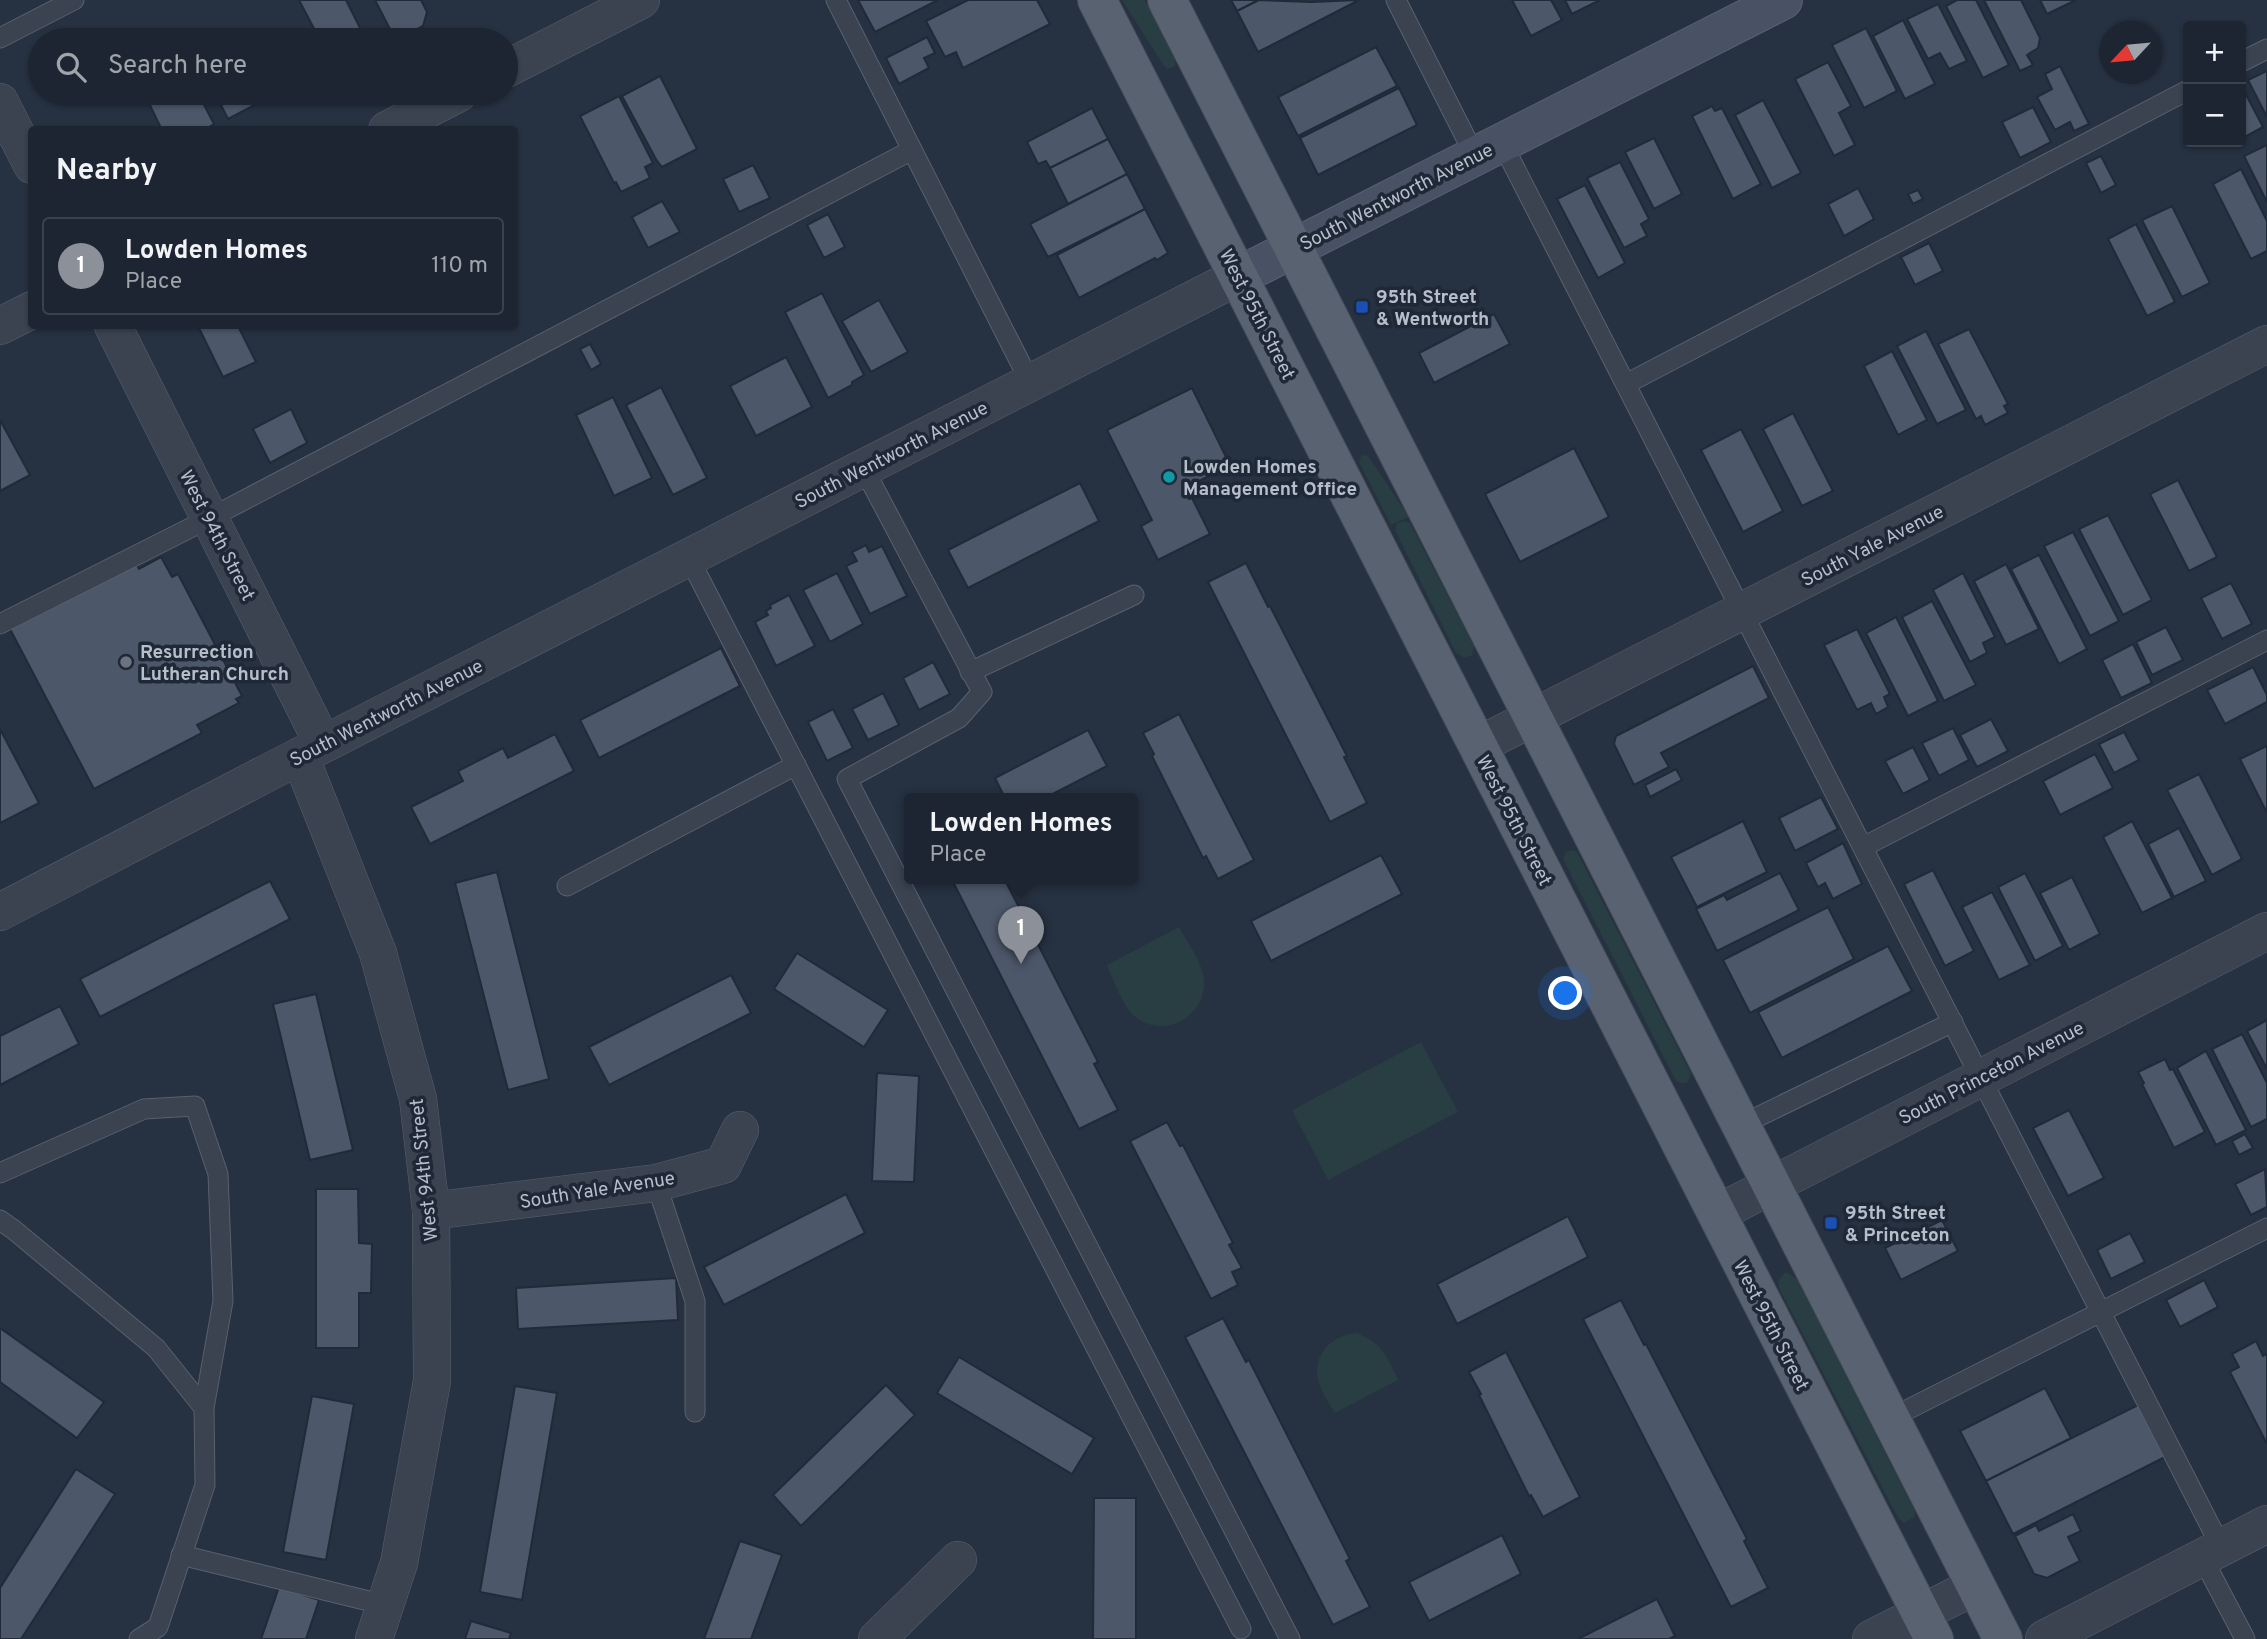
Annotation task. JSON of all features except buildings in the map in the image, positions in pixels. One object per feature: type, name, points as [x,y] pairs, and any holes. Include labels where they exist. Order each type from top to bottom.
[{"type":"main road","name":"West 95th Street","points":[[1097,0],[1927,1626]]},
{"type":"main road","points":[[1167,0],[2003,1639]]},
{"type":"street","points":[[518,63],[641,0]]},
{"type":"street","name":"South Wentworth Avenue","points":[[0,912],[1030,382],[1783,0]]},
{"type":"street","points":[[0,102],[28,157]]},
{"type":"street","points":[[395,126],[436,105]]},
{"type":"street","points":[[0,327],[28,312]]},
{"type":"street","name":"West 94th Street","points":[[115,329],[210,518],[311,750],[378,953],[418,1099],[431,1211],[432,1381],[399,1563],[374,1639]]},
{"type":"street","name":"South Yale Avenue","points":[[1478,746],[2267,344]]},
{"type":"street","name":"South Princeton Avenue","points":[[1716,1214],[2267,931]]},
{"type":"street","name":"South Yale Avenue","points":[[431,1211],[656,1183],[723,1165],[740,1130]]},
{"type":"street","points":[[2044,1639],[2267,1524]]},
{"type":"street","points":[[877,1639],[958,1560]]},
{"type":"street","points":[[1871,1639],[1927,1626],[1975,1586]]},
{"type":"lane","points":[[0,38],[74,0]]},
{"type":"lane","points":[[836,0],[1030,382]]},
{"type":"lane","points":[[1396,0],[1626,384],[2101,1312],[2211,1553],[2245,1639]]},
{"type":"lane","points":[[2246,60],[2267,49]]},
{"type":"lane","points":[[1626,384],[2183,93]]},
{"type":"lane","points":[[0,624],[210,518],[912,150]]},
{"type":"lane","points":[[864,469],[982,692],[959,719],[847,779],[1290,1639]]},
{"type":"lane","points":[[690,558],[1241,1629]]},
{"type":"lane","points":[[971,672],[1134,595]]},
{"type":"lane","points":[[1863,847],[2267,640]]},
{"type":"lane","points":[[567,886],[796,765]]},
{"type":"lane","points":[[1739,1126],[1953,1022]]},
{"type":"lane","points":[[0,1173],[144,1110],[195,1106],[218,1174],[223,1301],[204,1408],[205,1485],[158,1627],[139,1639]]},
{"type":"lane","points":[[656,1183],[695,1301],[695,1412]]},
{"type":"lane","points":[[0,1220],[156,1348],[204,1408]]},
{"type":"lane","points":[[1889,1419],[2267,1228]]},
{"type":"lane","points":[[181,1555],[385,1605]]},
{"type":"green space","points":[[1122,0],[1145,0],[1175,60],[1175,66],[1168,69],[1164,66]]},
{"type":"green space","points":[[1365,455],[1409,517],[1391,525],[1359,462],[1361,456]]},
{"type":"green space","points":[[1403,521],[1410,523],[1474,646],[1472,655],[1465,658],[1456,653],[1395,530],[1397,524]]},
{"type":"green space","points":[[1571,850],[1577,852],[1691,1074],[1688,1082],[1683,1084],[1676,1081],[1563,859],[1565,853]]},
{"type":"green space","points":[[1179,927],[1202,971],[1204,986],[1201,999],[1185,1019],[1161,1026],[1149,1024],[1138,1019],[1128,1009],[1107,965]]},
{"type":"green space","points":[[1421,1042],[1458,1112],[1328,1180],[1292,1110]]},
{"type":"green space","points":[[1786,1272],[1797,1279],[1915,1512],[1914,1517],[1904,1523],[1898,1518],[1779,1288],[1778,1280]]},
{"type":"green space","points":[[1356,1333],[1378,1346],[1398,1380],[1335,1413],[1318,1378],[1319,1359],[1329,1344]]},
{"type":"place","name":"95th Street & Wentworth","points":[[1362,307]]},
{"type":"place","name":"Lowden Homes Management Office","points":[[1169,477]]},
{"type":"place","name":"Resurrection Lutheran Church","points":[[126,662]]},
{"type":"place","name":"Lowden Homes","points":[[1021,964]]},
{"type":"place","name":"95th Street & Princeton","points":[[1831,1223]]}]
